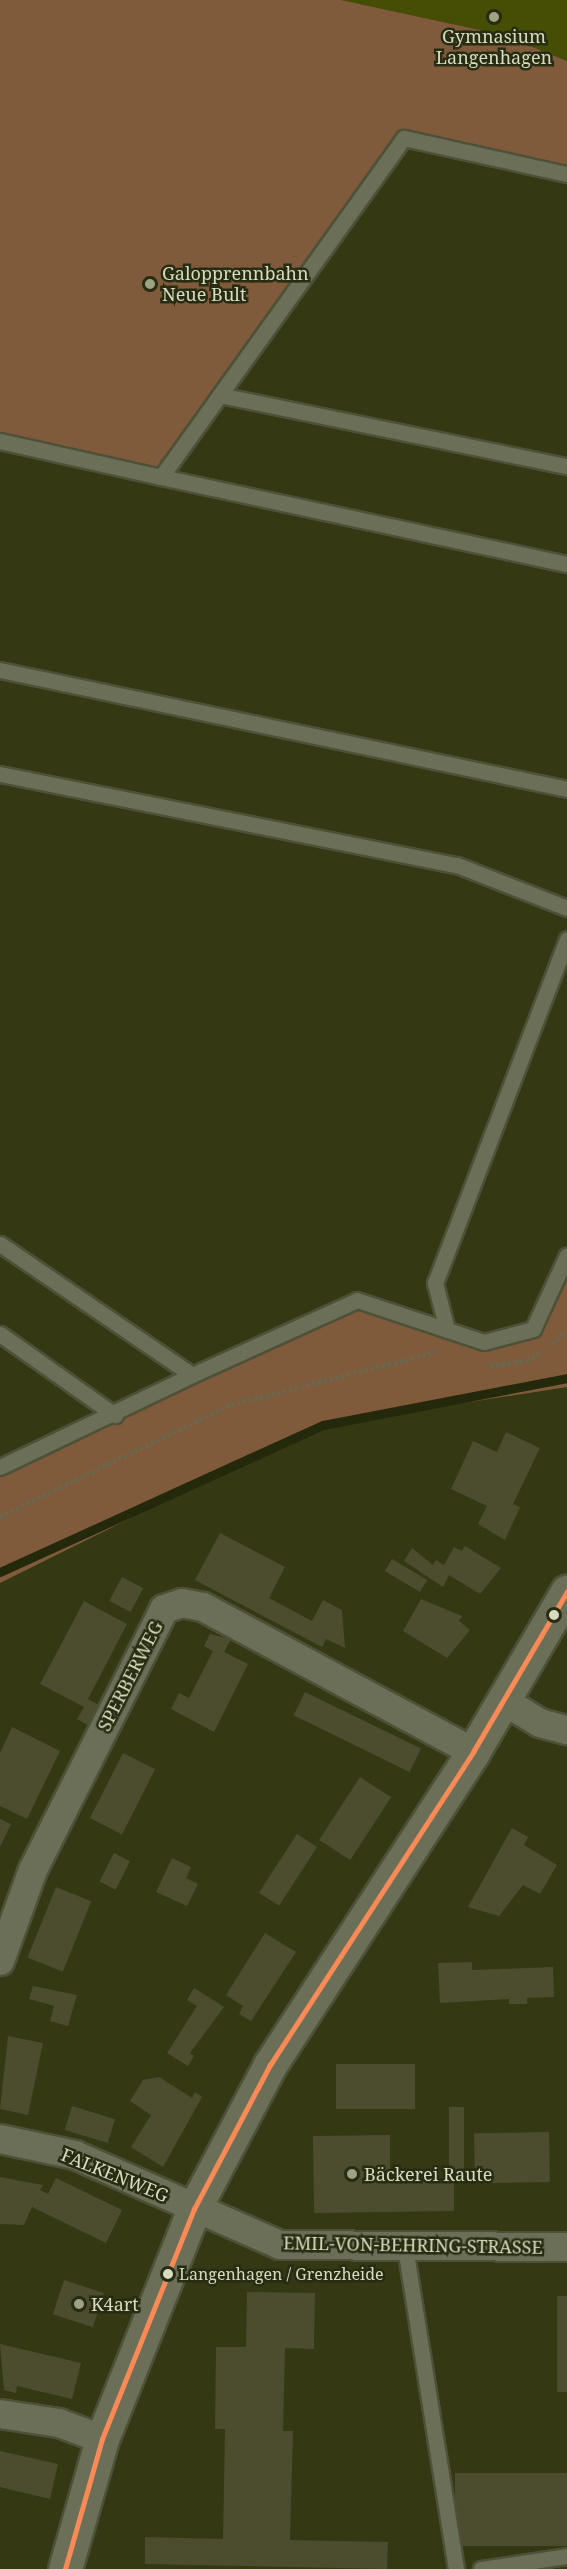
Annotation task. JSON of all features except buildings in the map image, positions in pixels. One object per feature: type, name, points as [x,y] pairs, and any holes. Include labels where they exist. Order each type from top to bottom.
[{"type":"street","points":[[65,2569],[102,2439],[194,2209],[270,2065],[473,1752],[567,1592]]},
{"type":"street","name":"SPERBERWEG","points":[[0,1961],[33,1870],[164,1609],[182,1603],[203,1607],[473,1752]]},
{"type":"street","points":[[504,1701],[540,1723],[567,1730]]},
{"type":"street","name":"FALKENWEG","points":[[0,2139],[75,2155],[194,2209]]},
{"type":"street","name":"EMIL-VON-BEHRING-STRASSE","points":[[194,2209],[280,2245],[567,2247]]},
{"type":"street","points":[[0,2414],[59,2423],[102,2439]]},
{"type":"lane","points":[[161,477],[404,138],[567,174]]},
{"type":"lane","points":[[220,394],[567,466]]},
{"type":"lane","points":[[0,441],[567,564]]},
{"type":"lane","points":[[0,670],[567,789]]},
{"type":"lane","points":[[0,774],[457,865],[567,908]]},
{"type":"lane","points":[[447,1330],[435,1283],[567,939]]},
{"type":"lane","points":[[0,1244],[192,1375]]},
{"type":"lane","points":[[0,1467],[115,1415],[192,1375],[357,1300],[484,1342],[534,1329],[567,1255]]},
{"type":"lane","points":[[0,1334],[115,1415]]},
{"type":"lane","points":[[405,2247],[456,2569]]},
{"type":"lane","points":[[481,2569],[567,2556]]},
{"type":"path","points":[[0,1517],[231,1404],[376,1365]]},
{"type":"shaded area","name":"Galopprennbahn Neue Bult","points":[[0,0],[341,0],[503,35],[567,61],[567,174],[404,138],[161,477],[0,441]]},
{"type":"shaded area","name":"Gymnasium Langenhagen","points":[[341,0],[567,0],[567,61],[503,35]]},
{"type":"shaded area","points":[[567,1255],[567,1387],[316,1426],[0,1583],[0,1467],[357,1300],[484,1342],[533,1329]]},
{"type":"waterway","points":[[0,1572],[323,1425],[567,1378]]},
{"type":"transit line","points":[[65,2569],[102,2439],[194,2209],[270,2065],[473,1752],[567,1592]]},
{"type":"place","name":"Gymnasium Langenhagen","points":[[494,17]]},
{"type":"place","name":"Galopprennbahn Neue Bult","points":[[150,284]]},
{"type":"place","name":"Bäckerei Raute","points":[[352,2174]]},
{"type":"place","name":"Langenhagen / Grenzheide","points":[[168,2274]]},
{"type":"place","name":"K4art","points":[[79,2304]]}]
